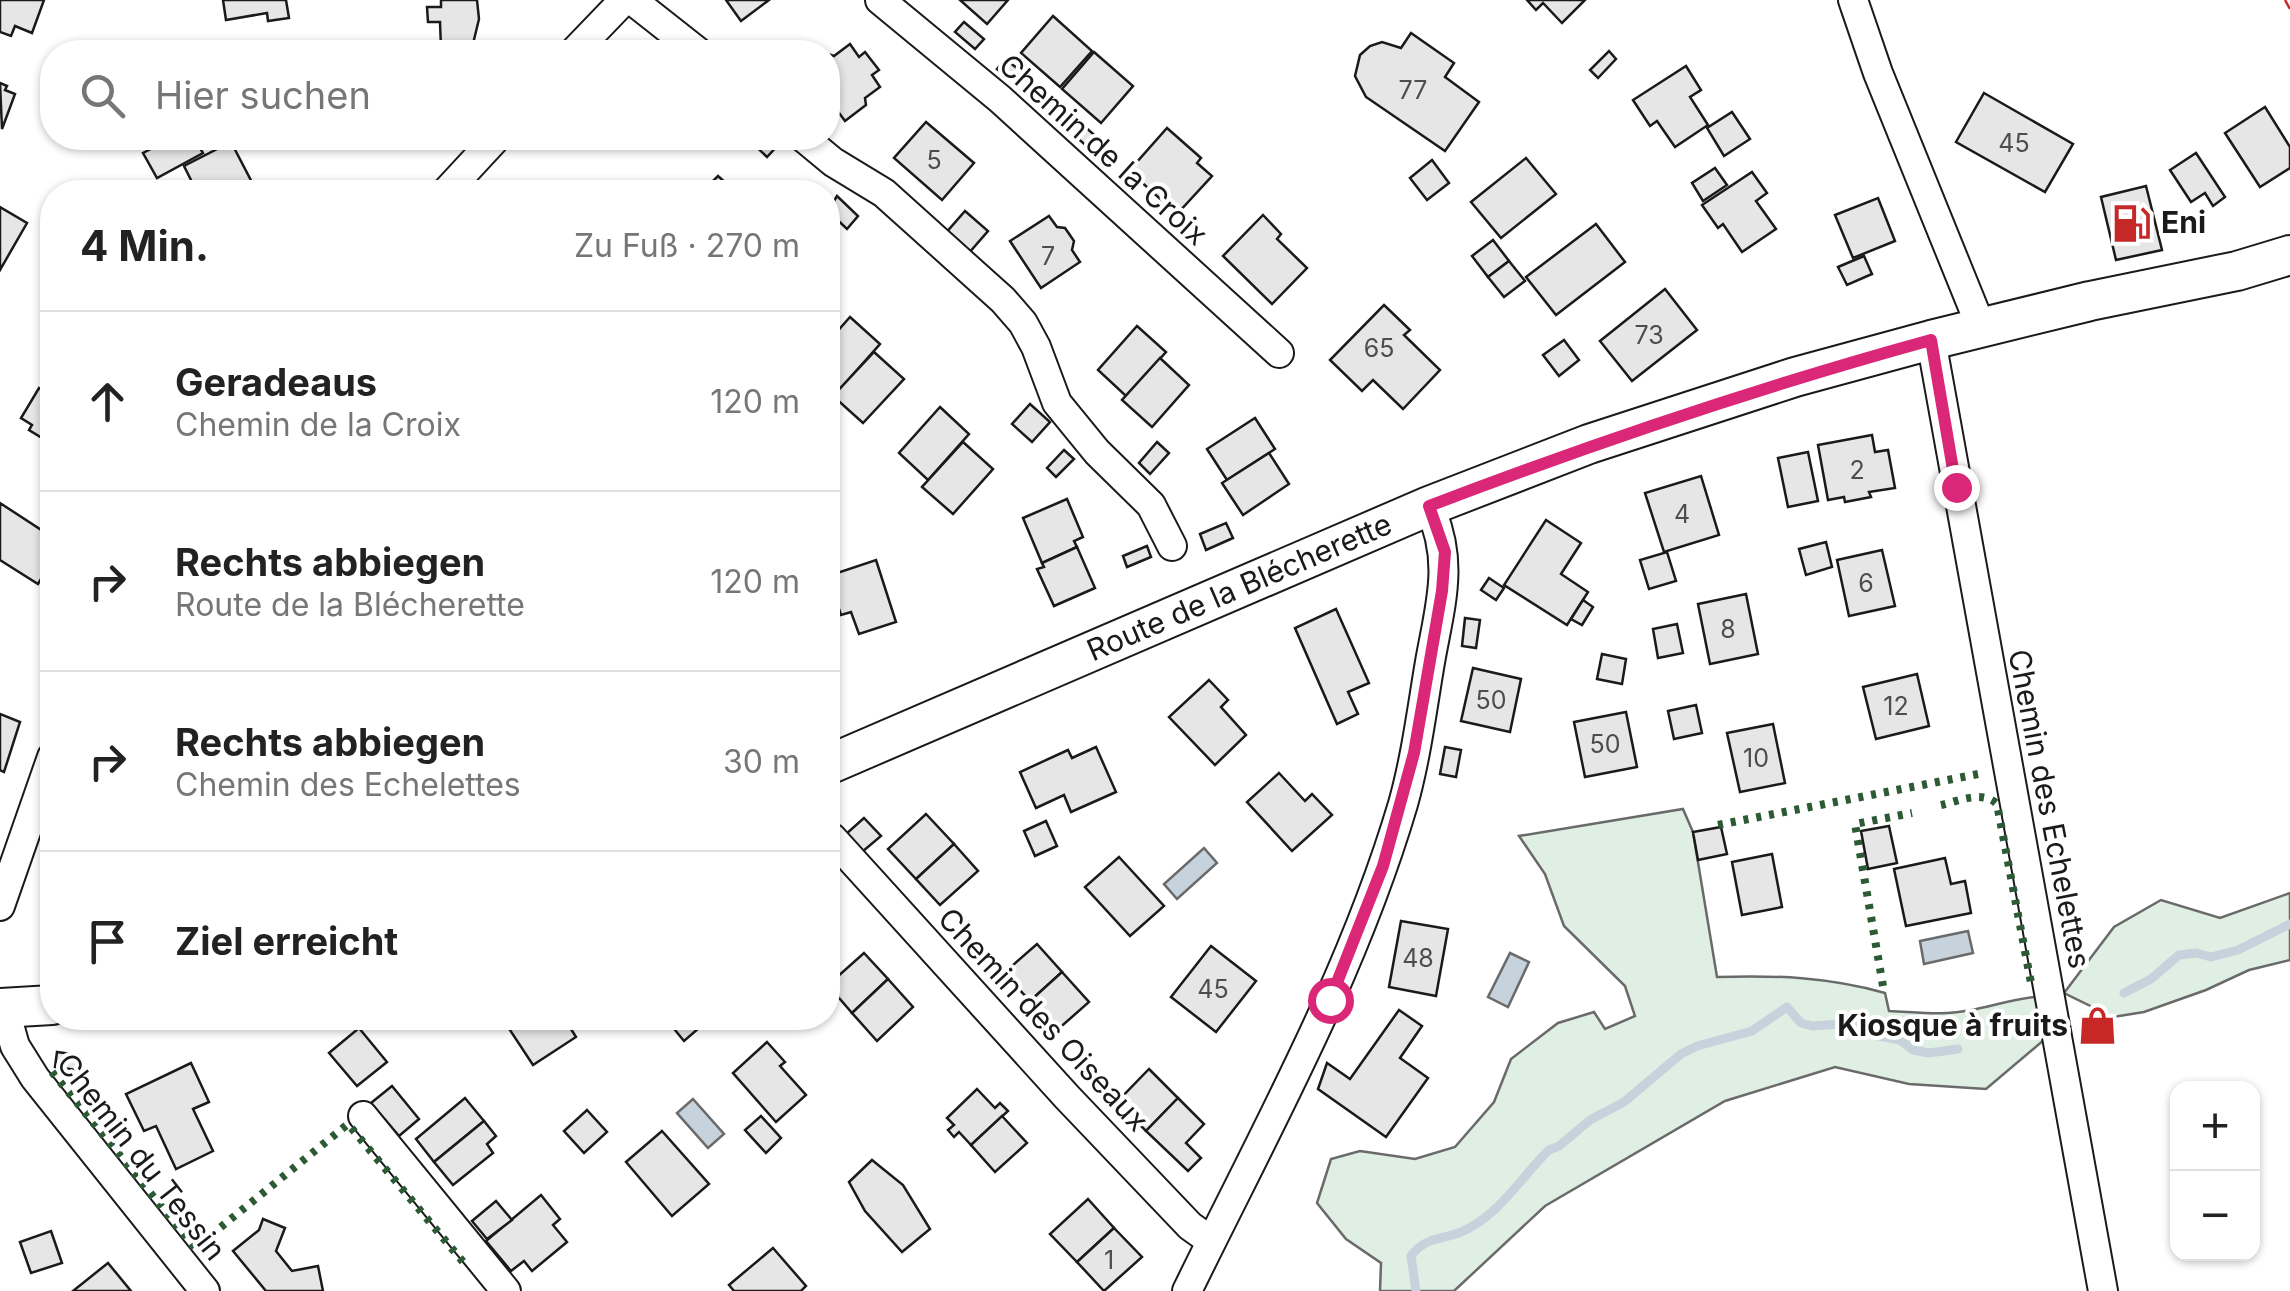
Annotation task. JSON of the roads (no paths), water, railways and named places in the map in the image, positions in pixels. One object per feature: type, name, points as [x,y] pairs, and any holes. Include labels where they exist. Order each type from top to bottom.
[{"type":"main road","name":"Route de la Blécherette","points":[[840,760],[1429,506],[1589,444],[1795,377],[1980,326],[2237,271],[2290,255]]},
{"type":"main road","name":"Route de la Blécherette","points":[[2237,271],[2290,271]]},
{"type":"main road","points":[[2,1008],[40,1005]]},
{"type":"street","points":[[586,40],[624,0]]},
{"type":"street","points":[[632,0],[683,40]]},
{"type":"street","name":"Chemin de la Croix","points":[[880,0],[1000,98],[1279,352]]},
{"type":"street","points":[[1853,0],[1980,326]]},
{"type":"street","points":[[457,180],[485,150]]},
{"type":"street","points":[[818,150],[884,193],[1013,312],[1036,346],[1057,404],[1097,452],[1151,505],[1172,546]]},
{"type":"street","name":"Chemin des Echelettes","points":[[1931,340],[2103,1291]]},
{"type":"street","points":[[1187,1291],[1354,946],[1404,801],[1442,591],[1445,552],[1429,506]]},
{"type":"street","points":[[0,906],[40,791]]},
{"type":"street","name":"Chemin des Oiseaux","points":[[840,847],[1067,1097],[1190,1226],[1211,1241]]},
{"type":"street","name":"Chemin du Tessin","points":[[2,1008],[15,1046],[36,1078],[205,1291]]},
{"type":"street","points":[[363,1116],[506,1291]]},
{"type":"waterway","points":[[2124,993],[2151,979],[2179,955],[2196,953],[2211,957],[2238,950],[2290,924]]},
{"type":"waterway","points":[[1416,1291],[1411,1256],[1416,1250],[1475,1225],[1549,1150],[1590,1120],[1624,1102],[1681,1054],[1697,1046],[1752,1031],[1787,1007],[1801,1023],[1812,1026],[1854,1023],[1874,1035],[1900,1040],[1913,1050],[1929,1053],[1958,1049]]},
{"type":"place","name":"Eni","points":[[2131,223]]},
{"type":"place","name":"Kiosque à fruits","points":[[2098,1026]]}]
